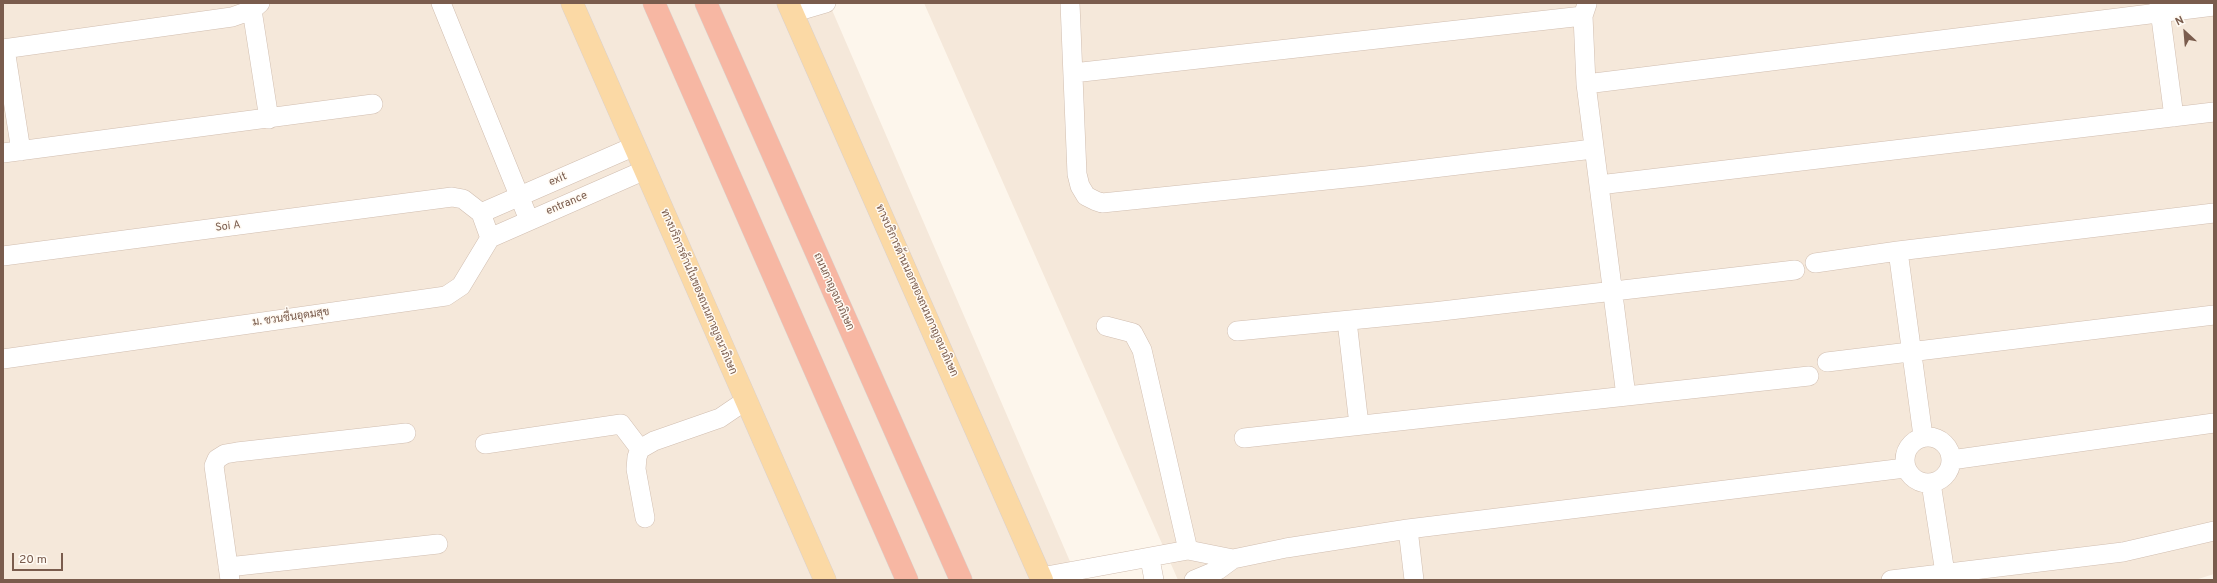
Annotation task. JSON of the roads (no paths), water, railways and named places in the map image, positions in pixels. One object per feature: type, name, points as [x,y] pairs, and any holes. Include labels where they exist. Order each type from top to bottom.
[{"type":"highway","points":[[654,3],[907,580]]},
{"type":"highway","name":"ถนนกาญจนาภิเษก","points":[[706,3],[961,580]]},
{"type":"main road","name":"ทางบริการด้านในของถนนกาญจนาภิเษก","points":[[572,3],[745,401],[825,580]]},
{"type":"main road","name":"ทางบริการด้านนอกของถนนกาญจนาภิเษก","points":[[790,8],[1042,578]]},
{"type":"street","points":[[441,3],[519,197],[530,220]]},
{"type":"street","points":[[790,8],[826,3]]},
{"type":"street","points":[[1070,3],[1077,174],[1080,186],[1086,196],[1102,203],[1366,176],[1593,149]]},
{"type":"street","points":[[269,119],[256,6],[232,17],[4,49],[12,152],[269,119],[373,104]]},
{"type":"street","points":[[1586,84],[2159,8],[2214,6]]},
{"type":"street","points":[[2159,8],[2174,117]]},
{"type":"street","points":[[1073,73],[1585,9],[1586,84],[1593,149],[1626,396]]},
{"type":"street","points":[[1599,185],[2214,112]]},
{"type":"street","name":"exit","points":[[481,213],[635,146]]},
{"type":"street","name":"entrance","points":[[490,238],[645,170]]},
{"type":"street","name":"Soi A","points":[[3,256],[452,197],[463,199],[481,213]]},
{"type":"street","points":[[481,213],[490,238]]},
{"type":"street","points":[[1815,263],[1898,251],[2214,213]]},
{"type":"street","name":"ม. ชวนชื่นอุดมสุข","points":[[3,359],[446,296],[461,286],[490,238]]},
{"type":"street","points":[[1898,251],[1923,436]]},
{"type":"street","points":[[1237,331],[1347,321],[1794,270]]},
{"type":"street","points":[[1827,362],[2214,316]]},
{"type":"street","points":[[1347,321],[1359,425]]},
{"type":"street","points":[[1106,326],[1133,333],[1142,350],[1188,550]]},
{"type":"street","points":[[1244,438],[1809,376]]},
{"type":"street","points":[[645,518],[636,469],[637,457],[640,449],[654,441],[720,418],[745,401]]},
{"type":"street","points":[[1951,460],[2214,423]]},
{"type":"street","points":[[485,444],[621,424],[640,449]]},
{"type":"street","points":[[406,434],[237,452],[225,454],[217,459],[214,466],[229,573],[438,544]]},
{"type":"street","points":[[1923,436],[1940,440],[1946,446],[1951,460],[1950,468],[1945,475],[1931,483],[1920,482],[1913,478],[1906,468],[1904,460],[1907,448],[1912,442],[1923,436]]},
{"type":"street","points":[[1042,578],[1150,559],[1188,550],[1233,559],[1286,548],[1408,529],[1906,468]]},
{"type":"street","points":[[1931,483],[1945,573]]},
{"type":"street","points":[[1408,529],[1414,580]]},
{"type":"street","points":[[1891,580],[2123,552],[2172,542],[2214,531]]},
{"type":"street","points":[[1150,559],[1154,580]]},
{"type":"street","points":[[1194,580],[1218,570],[1233,559]]}]
